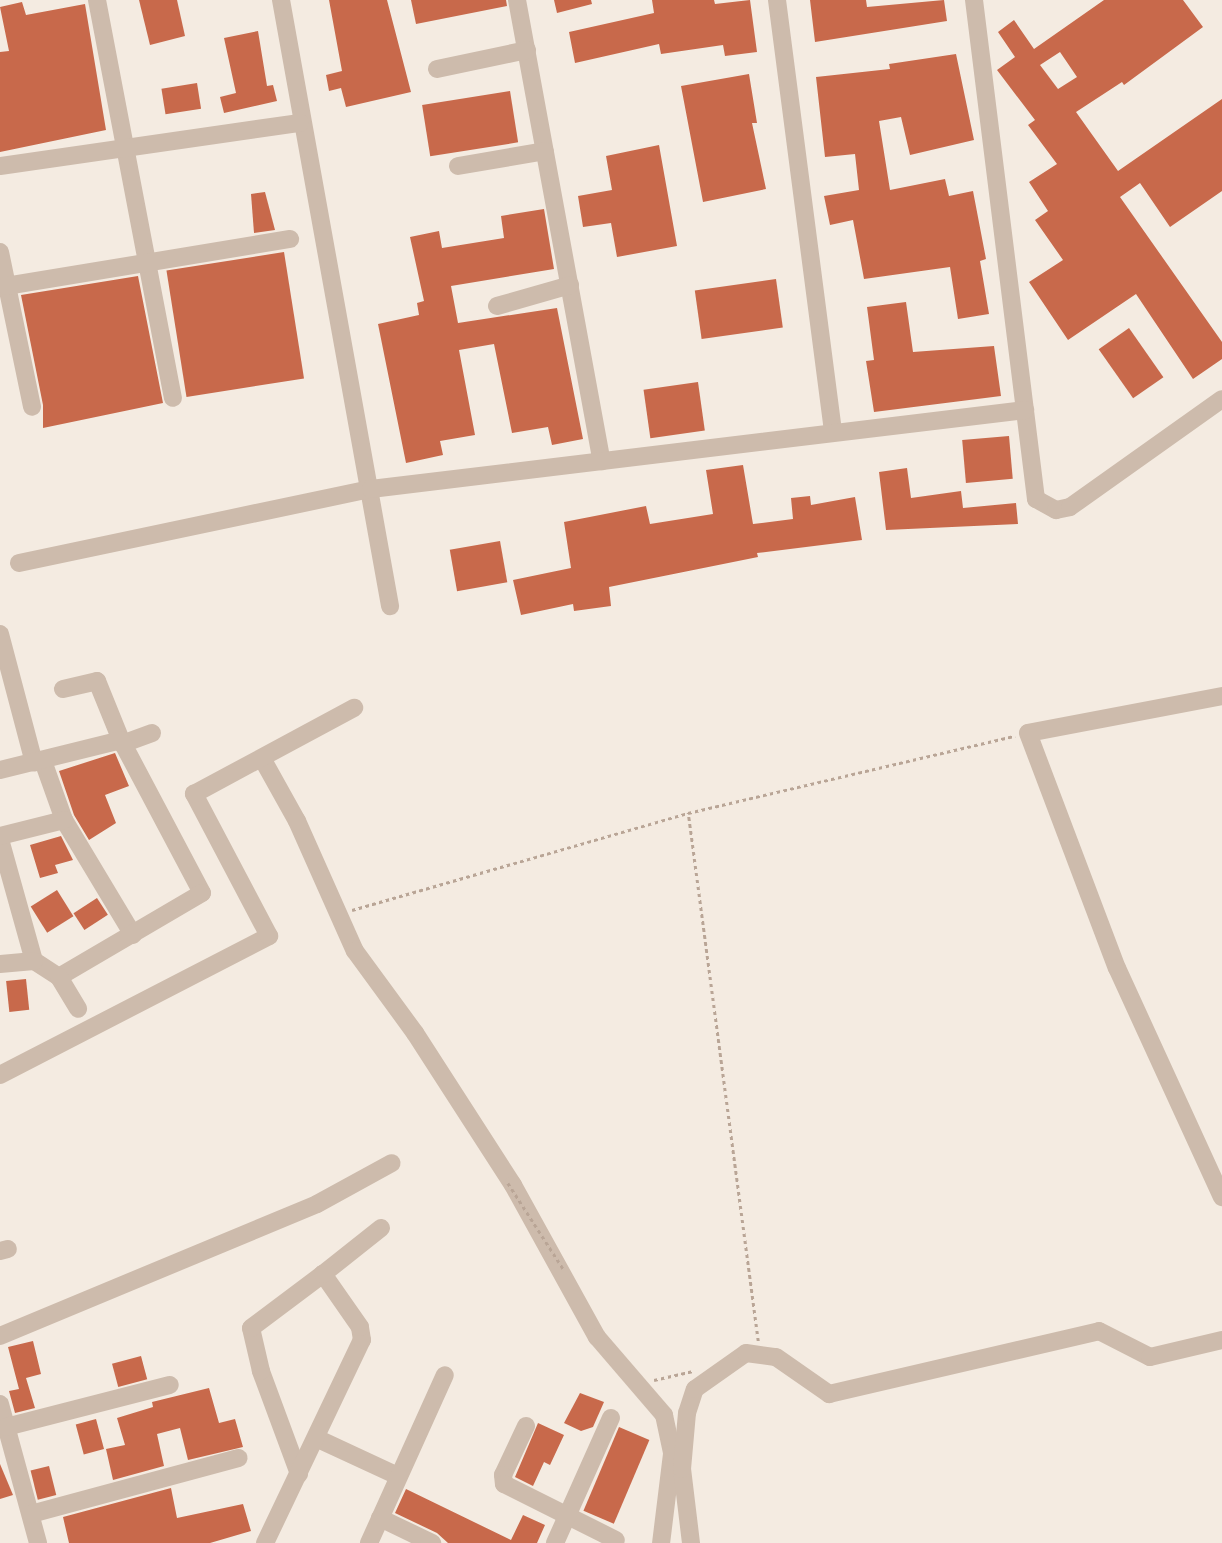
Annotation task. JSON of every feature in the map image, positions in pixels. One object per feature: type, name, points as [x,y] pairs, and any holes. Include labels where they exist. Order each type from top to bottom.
[{"type":"street","points":[[97,0],[173,398]]},
{"type":"street","points":[[281,0],[300,123],[371,489],[390,606]]},
{"type":"street","points":[[517,0],[602,461]]},
{"type":"street","points":[[778,0],[833,431]]},
{"type":"street","points":[[974,0],[1032,486],[1044,506],[1056,510],[1070,507],[1222,399]]},
{"type":"street","points":[[437,69],[527,50]]},
{"type":"street","points":[[0,166],[125,145],[300,123]]},
{"type":"street","points":[[458,166],[545,151]]},
{"type":"street","points":[[6,286],[290,239]]},
{"type":"street","points":[[0,252],[32,407]]},
{"type":"street","points":[[497,306],[570,285]]},
{"type":"street","points":[[19,563],[371,489],[833,431],[1025,410]]},
{"type":"street","points":[[0,634],[38,762],[64,820],[133,935]]},
{"type":"street","points":[[59,978],[202,893],[122,742],[97,681],[63,689]]},
{"type":"street","points":[[1222,696],[1028,733],[1117,968],[1222,1197]]},
{"type":"street","points":[[0,1076],[269,936],[194,794],[263,760],[354,708]]},
{"type":"street","points":[[0,770],[152,733]]},
{"type":"street","points":[[263,760],[297,821],[335,915],[355,951],[415,1033],[507,1174],[597,1337],[658,1406],[670,1431],[662,1543]]},
{"type":"street","points":[[34,961],[0,837],[64,820]]},
{"type":"street","points":[[0,964],[34,961],[59,978],[78,1009]]},
{"type":"street","points":[[0,1336],[317,1204],[392,1163]]},
{"type":"street","points":[[299,1474],[261,1371],[251,1328],[381,1228]]},
{"type":"street","points":[[263,1542],[299,1474],[362,1340],[360,1327],[323,1274]]},
{"type":"street","points":[[691,1543],[682,1469],[691,1401],[695,1389],[746,1353],[776,1357],[829,1394],[1099,1331],[1150,1357],[1222,1340]]},
{"type":"street","points":[[369,1543],[445,1375]]},
{"type":"street","points":[[6,1427],[170,1385]]},
{"type":"street","points":[[0,1404],[6,1427],[6,1453],[31,1514],[38,1543]]},
{"type":"street","points":[[555,1543],[611,1418]]},
{"type":"street","points":[[526,1426],[503,1475],[504,1484],[617,1536]]},
{"type":"street","points":[[316,1438],[398,1476]]},
{"type":"street","points":[[31,1514],[239,1458]]},
{"type":"street","points":[[380,1518],[432,1543]]},
{"type":"path","points":[[335,915],[688,813],[1028,733]]},
{"type":"path","points":[[688,813],[760,1355]]},
{"type":"path","points":[[508,1183],[571,1282]]},
{"type":"path","points":[[637,1384],[697,1370]]},
{"type":"building","points":[[139,0],[177,0],[185,36],[150,45]]},
{"type":"building","points":[[329,0],[387,0],[411,92],[346,107],[341,88],[329,91],[326,75],[342,71]]},
{"type":"building","points":[[411,0],[506,0],[507,6],[416,24]]},
{"type":"building","points":[[554,0],[591,0],[592,4],[557,13]]},
{"type":"building","points":[[652,0],[714,0],[715,4],[750,0],[757,52],[725,56],[723,45],[661,54],[659,44],[575,63],[569,32],[654,13]]},
{"type":"building","points":[[810,0],[866,0],[867,7],[944,0],[947,21],[815,42]]},
{"type":"building","points":[[1104,0],[1183,0],[1203,27],[1124,85],[1122,82],[1076,112],[1118,171],[1222,99],[1222,191],[1170,227],[1140,183],[1120,197],[1222,342],[1222,359],[1193,379],[1136,294],[1068,340],[1029,282],[1063,260],[1035,220],[1048,211],[1029,182],[1057,164],[1028,125],[1035,120],[997,70],[1015,57],[998,32],[1014,20],[1034,49]],"holes":[[[1060,52],[1077,77],[1058,89],[1040,65]]]},
{"type":"building","points":[[22,2],[26,15],[85,4],[106,130],[0,152],[0,52],[9,51],[0,7]]},
{"type":"building","points":[[258,31],[267,86],[273,85],[277,101],[224,113],[220,97],[236,93],[224,38]]},
{"type":"building","points":[[956,54],[974,140],[910,155],[901,117],[879,121],[890,190],[945,179],[949,196],[973,191],[986,259],[980,261],[989,314],[958,319],[950,267],[864,279],[853,220],[830,225],[824,196],[859,190],[855,154],[825,157],[816,77],[890,69],[889,64]]},
{"type":"building","points":[[749,74],[757,123],[752,123],[766,189],[703,202],[681,86]]},
{"type":"building","points":[[197,83],[201,109],[166,114],[161,89]]},
{"type":"building","points":[[510,91],[518,142],[430,156],[422,105]]},
{"type":"building","points":[[659,145],[677,246],[617,257],[611,223],[583,227],[578,196],[612,190],[606,156]]},
{"type":"building","points":[[265,192],[275,230],[254,233],[251,194]]},
{"type":"building","points":[[544,209],[554,269],[451,286],[458,323],[557,308],[583,439],[552,445],[548,427],[512,433],[494,344],[459,350],[475,435],[440,441],[443,455],[406,463],[378,324],[419,315],[417,303],[424,301],[410,237],[439,231],[442,248],[504,238],[501,216]]},
{"type":"building","points":[[284,252],[304,378],[186,397],[166,271]]},
{"type":"building","points":[[138,276],[163,403],[43,428],[43,405],[21,295]]},
{"type":"building","points":[[776,279],[783,328],[702,339],[695,290]]},
{"type":"building","points":[[906,302],[913,352],[994,346],[1001,396],[874,412],[866,361],[874,360],[867,307]]},
{"type":"building","points":[[1129,328],[1163,377],[1133,398],[1099,349]]},
{"type":"building","points":[[698,382],[705,431],[650,438],[644,390]]},
{"type":"building","points":[[1009,436],[1013,479],[966,483],[962,440]]},
{"type":"building","points":[[743,465],[753,524],[793,519],[791,498],[810,496],[811,505],[855,497],[862,540],[757,553],[758,557],[609,587],[611,606],[574,611],[573,604],[521,615],[513,580],[571,568],[564,522],[646,506],[650,524],[713,514],[706,470]]},
{"type":"building","points":[[907,468],[911,498],[961,491],[963,508],[1016,503],[1018,524],[886,530],[879,472]]},
{"type":"building","points":[[500,541],[507,582],[457,591],[450,550]]},
{"type":"building","points":[[115,753],[129,786],[105,795],[116,823],[89,840],[74,815],[59,771]]},
{"type":"building","points":[[61,836],[73,860],[55,865],[58,873],[40,878],[30,845]]},
{"type":"building","points":[[57,890],[73,916],[47,933],[31,906]]},
{"type":"building","points":[[97,898],[108,915],[84,930],[74,913]]},
{"type":"building","points":[[26,979],[29,1010],[9,1012],[6,981]]},
{"type":"building","points":[[33,1341],[41,1374],[26,1378],[35,1408],[15,1413],[9,1391],[19,1389],[8,1347]]},
{"type":"building","points":[[141,1356],[147,1379],[118,1387],[112,1364]]},
{"type":"building","points":[[209,1388],[219,1423],[235,1419],[243,1447],[188,1460],[180,1428],[157,1434],[164,1466],[113,1480],[106,1449],[125,1445],[117,1418],[153,1407],[152,1402]]},
{"type":"building","points":[[580,1393],[604,1402],[593,1427],[581,1431],[564,1423]]},
{"type":"building","points":[[96,1419],[104,1449],[84,1454],[76,1424]]},
{"type":"building","points":[[538,1423],[564,1435],[550,1465],[544,1462],[533,1486],[515,1477]]},
{"type":"building","points":[[619,1427],[649,1440],[614,1524],[583,1511]]},
{"type":"building","points":[[0,1464],[13,1495],[0,1499]]},
{"type":"building","points":[[49,1466],[56,1495],[38,1500],[31,1471]]},
{"type":"building","points":[[171,1488],[177,1518],[243,1504],[251,1531],[210,1543],[69,1543],[63,1517]]},
{"type":"building","points":[[406,1489],[511,1540],[523,1515],[545,1525],[537,1543],[448,1543],[437,1533],[395,1513]]}]
